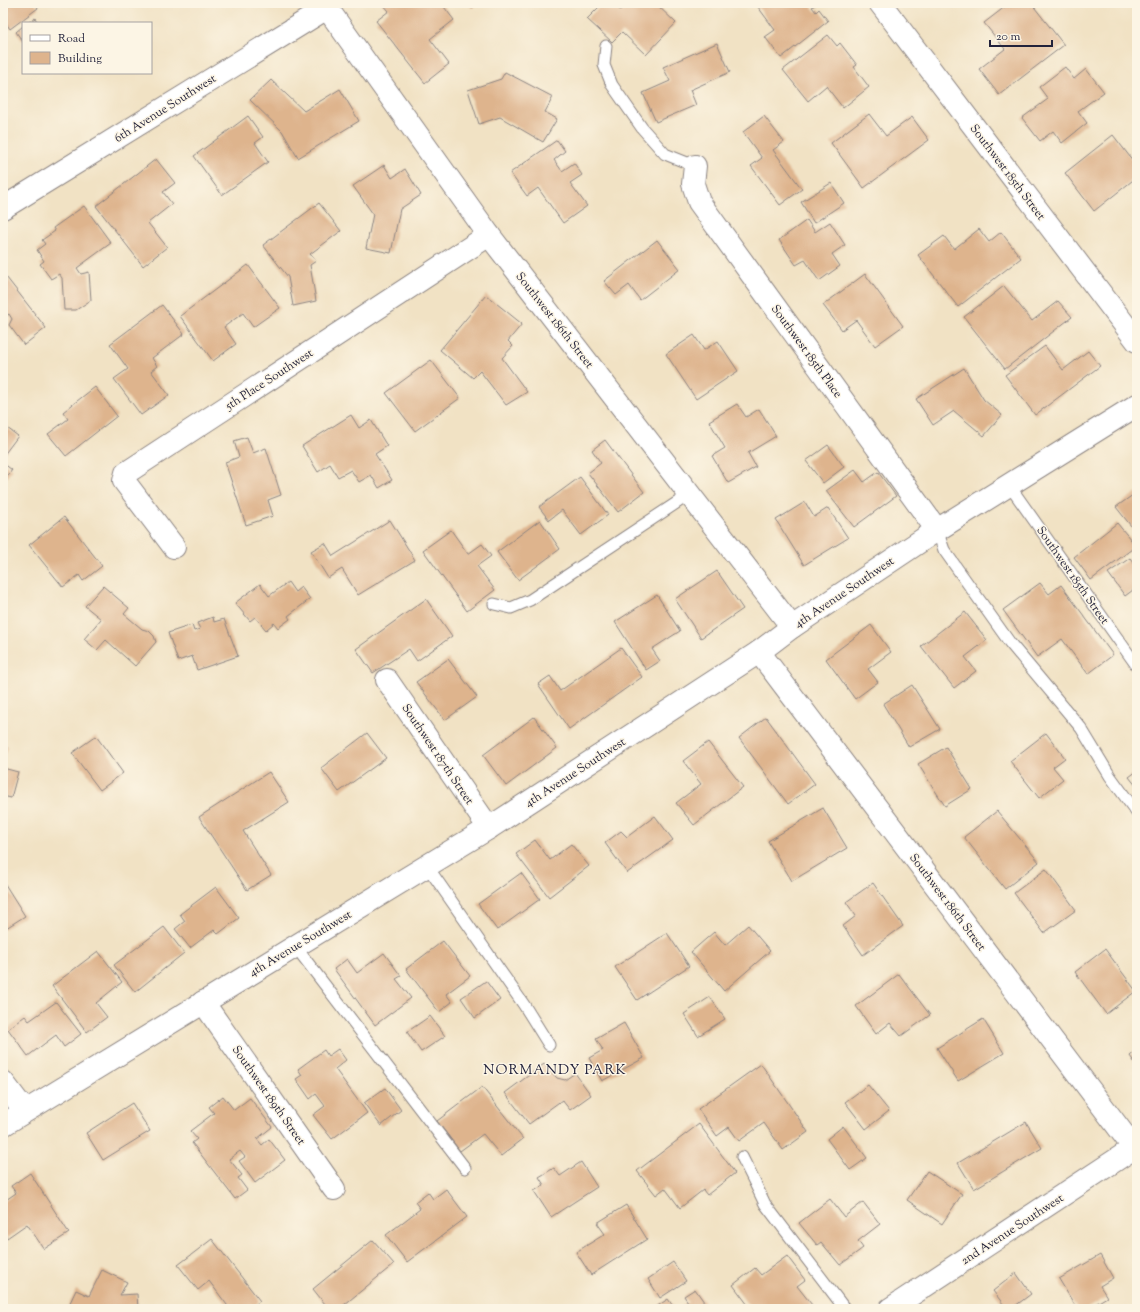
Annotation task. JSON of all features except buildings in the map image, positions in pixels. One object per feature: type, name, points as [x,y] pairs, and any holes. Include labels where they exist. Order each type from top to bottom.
[{"type":"street","name":"Southwest 185th Street","points":[[880,3],[1137,341]]},
{"type":"street","name":"6th Avenue Southwest","points":[[3,208],[327,6]]},
{"type":"street","name":"Southwest 186th Street","points":[[327,6],[489,235],[792,627]]},
{"type":"street","name":"Southwest 185th Place","points":[[695,166],[693,184],[699,202],[937,530]]},
{"type":"street","name":"5th Place Southwest","points":[[174,547],[124,481],[126,473],[489,235]]},
{"type":"street","name":"4th Avenue Southwest","points":[[3,1125],[489,828],[759,652],[792,627],[937,530],[1137,405]]},
{"type":"street","name":"Southwest 186th Street","points":[[759,652],[1135,1150]]},
{"type":"street","name":"Southwest 187th Street","points":[[387,680],[489,828]]},
{"type":"street","name":"Southwest 189th Street","points":[[203,1002],[334,1189]]},
{"type":"street","points":[[3,1082],[25,1111]]},
{"type":"street","name":"2nd Avenue Southwest","points":[[890,1309],[1135,1150]]},
{"type":"lane","points":[[606,46],[604,65],[612,85],[642,128],[665,154],[695,166]]},
{"type":"lane","name":"Southwest 185th Street","points":[[1009,485],[1137,666]]},
{"type":"lane","points":[[494,604],[511,608],[530,600],[690,494]]},
{"type":"lane","points":[[937,530],[944,550],[1010,643],[1081,728],[1110,776],[1137,813]]},
{"type":"lane","points":[[427,866],[524,1005],[549,1045]]},
{"type":"lane","points":[[295,946],[465,1168]]},
{"type":"lane","points":[[742,1157],[765,1204],[844,1309]]},
{"type":"district","name":"NORMANDY PARK","points":[[555,1069]]}]
